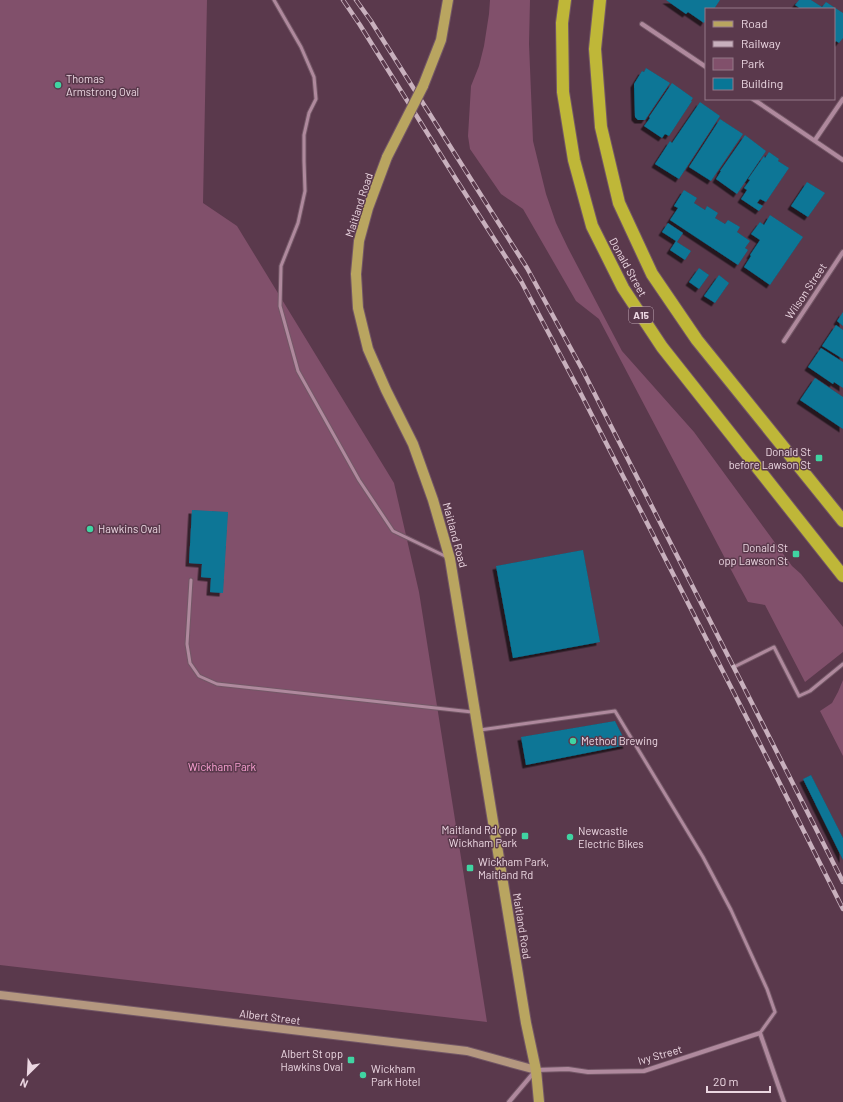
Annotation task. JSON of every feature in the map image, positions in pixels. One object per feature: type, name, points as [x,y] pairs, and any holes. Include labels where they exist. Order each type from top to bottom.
[{"type":"highway","name":"Donald Street","points":[[565,0],[562,23],[563,92],[574,160],[592,226],[623,288],[662,347],[843,576]]},
{"type":"highway","name":"Donald Street","points":[[600,0],[595,49],[601,127],[622,210],[652,274],[697,340],[843,521]]},
{"type":"main road","name":"Maitland Road","points":[[448,0],[441,40],[423,86],[387,157],[368,208],[359,241],[356,274],[358,308],[368,349],[386,390],[413,444],[433,500],[450,559],[526,1022],[536,1070],[539,1102]]},
{"type":"main road","name":"Albert Street","points":[[0,995],[467,1051],[536,1070]]},
{"type":"street","points":[[642,24],[705,66]]},
{"type":"street","points":[[815,140],[843,99]]},
{"type":"street","points":[[755,100],[843,160]]},
{"type":"street","name":"Wilson Street","points":[[784,341],[843,252]]},
{"type":"street","points":[[760,1033],[784,1102]]},
{"type":"street","name":"Ivy Street","points":[[536,1070],[568,1069],[588,1072],[644,1071],[760,1033]]},
{"type":"street","points":[[509,1102],[536,1070]]},
{"type":"lane","points":[[274,0],[301,47],[314,76],[316,99],[309,113],[304,135],[304,197],[298,223],[281,266],[280,306],[298,371],[359,480],[393,532],[450,559]]},
{"type":"lane","points":[[191,580],[187,644],[190,663],[199,676],[211,682],[225,685],[475,712]]},
{"type":"lane","points":[[734,667],[774,647],[799,696],[810,691],[843,664]]},
{"type":"lane","points":[[478,730],[615,711],[703,857],[731,910],[767,989],[775,1012],[760,1033]]},
{"type":"green space","name":"Wickham Park","points":[[0,0],[207,0],[203,203],[237,226],[394,483],[419,592],[487,1022],[0,965]]},
{"type":"green space","points":[[490,0],[530,0],[529,44],[533,141],[546,194],[556,223],[568,248],[622,351],[694,432],[792,566],[801,574],[843,627],[843,652],[805,682],[765,605],[748,602],[599,319],[576,301],[523,209],[501,194],[470,149],[468,136],[471,86],[479,66],[484,46]]},
{"type":"green space","points":[[843,680],[843,756],[820,711],[832,703]]},
{"type":"building","points":[[666,0],[720,0],[715,8],[705,8],[704,23],[688,12],[686,14]]},
{"type":"building","points":[[799,0],[811,0],[822,7],[826,2],[843,13],[843,38],[839,43],[836,41],[835,42],[835,8],[800,8],[795,5]]},
{"type":"building","points":[[646,68],[670,83],[645,120],[638,120],[635,117],[634,84],[642,71],[644,72]]},
{"type":"building","points":[[672,83],[693,98],[669,136],[665,134],[662,138],[644,126]]},
{"type":"building","points":[[700,102],[720,116],[679,179],[655,164],[670,141],[672,143]]},
{"type":"building","points":[[720,119],[743,134],[711,181],[689,167]]},
{"type":"building","points":[[745,135],[766,151],[737,194],[716,179]]},
{"type":"building","points":[[769,152],[779,159],[778,161],[789,168],[766,202],[760,199],[757,203],[763,206],[759,211],[741,199],[747,190],[744,188],[750,180],[748,179],[764,156],[765,158]]},
{"type":"building","points":[[807,182],[825,193],[808,217],[791,206]]},
{"type":"building","points":[[684,190],[697,198],[694,203],[705,210],[707,206],[718,213],[715,218],[725,224],[728,220],[740,227],[737,232],[750,241],[745,248],[748,250],[738,265],[670,220],[678,208],[674,206]]},
{"type":"building","points":[[770,215],[803,237],[770,285],[744,267],[760,240],[751,234],[760,222],[764,225]]},
{"type":"building","points":[[668,223],[683,233],[677,242],[691,251],[685,260],[670,250],[676,241],[662,232]]},
{"type":"building","points":[[699,268],[709,275],[699,289],[689,282]]},
{"type":"building","points":[[719,275],[729,283],[715,303],[704,296]]},
{"type":"building","points":[[843,312],[843,326],[837,321]]},
{"type":"building","points":[[836,325],[843,330],[843,359],[822,346]]},
{"type":"building","points":[[821,348],[843,362],[843,388],[834,382],[833,384],[808,367]]},
{"type":"building","points":[[815,378],[843,397],[843,429],[800,400]]},
{"type":"building","points":[[192,510],[228,512],[223,593],[210,592],[211,578],[201,577],[202,564],[189,563]]},
{"type":"building","points":[[583,550],[600,642],[513,658],[496,566]]},
{"type":"building","name":"Method Brewing","points":[[615,721],[627,745],[526,765],[521,737]]},
{"type":"building","points":[[811,775],[843,838],[843,860],[803,779]]},
{"type":"railway","points":[[343,0],[521,281],[580,392],[843,909]]},
{"type":"railway","points":[[356,0],[371,21],[527,268],[582,369],[843,882]]},
{"type":"place","name":"Thomas Armstrong Oval","points":[[58,85]]},
{"type":"place","name":"Donald St before Lawson St","points":[[819,458]]},
{"type":"place","name":"Hawkins Oval","points":[[90,529]]},
{"type":"place","name":"Donald St opp Lawson St","points":[[796,554]]},
{"type":"place","name":"Method Brewing","points":[[573,741]]},
{"type":"place","name":"Maitland Rd opp Wickham Park","points":[[525,836]]},
{"type":"place","name":"Newcastle Electric Bikes","points":[[570,837]]},
{"type":"place","name":"Wickham Park, Maitland Rd","points":[[470,868]]},
{"type":"place","name":"Albert St opp Hawkins Oval","points":[[351,1060]]},
{"type":"place","name":"Wickham Park Hotel","points":[[363,1075]]}]
